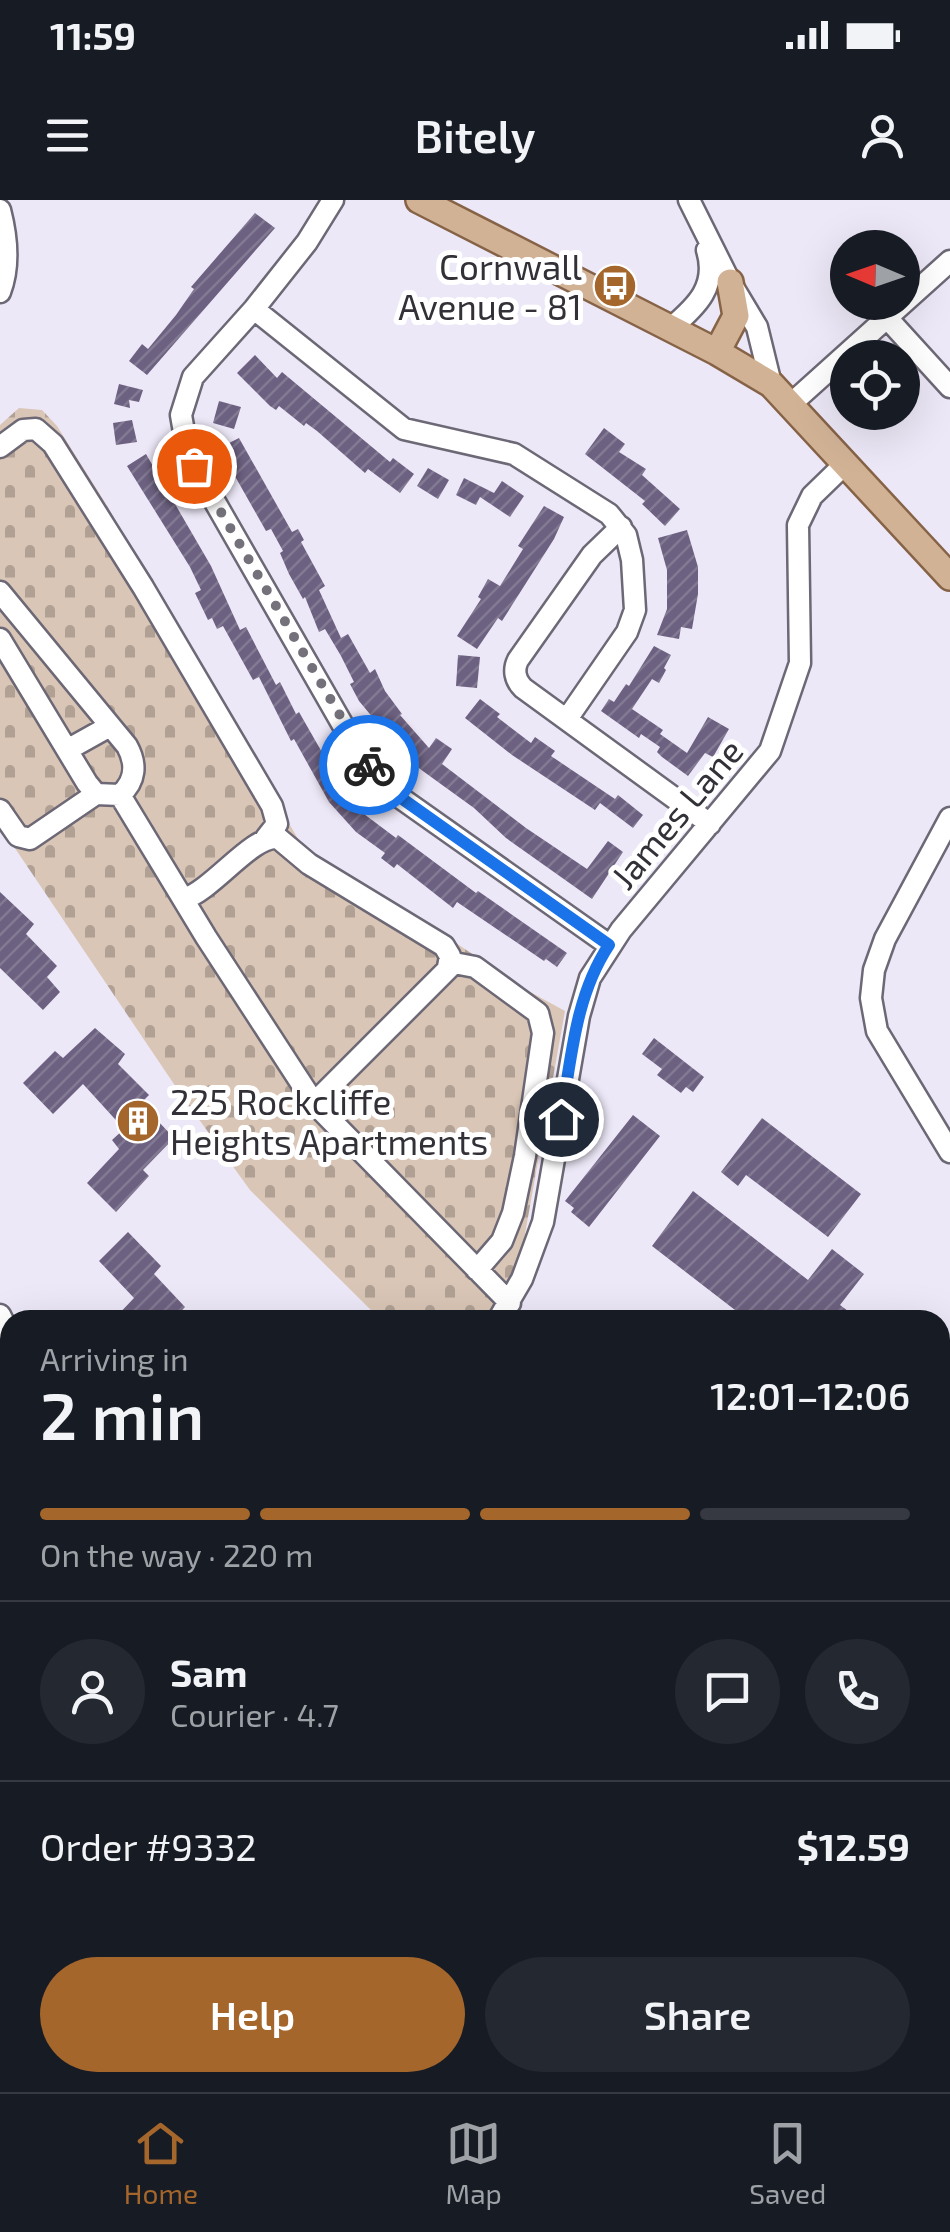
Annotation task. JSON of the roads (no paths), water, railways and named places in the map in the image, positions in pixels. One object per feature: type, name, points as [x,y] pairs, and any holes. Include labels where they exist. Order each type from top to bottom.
[{"type":"main road","points":[[419,200],[772,384],[950,577]]},
{"type":"main road","points":[[717,352],[736,316],[730,282]]},
{"type":"street","points":[[333,200],[307,242],[254,309],[200,366],[186,389],[182,428],[194,466],[356,748],[379,778],[404,800],[609,945]]},
{"type":"street","points":[[689,200],[730,282],[758,327],[772,384]]},
{"type":"street","points":[[0,210],[6,272],[0,292]]},
{"type":"street","points":[[671,328],[692,310],[710,286],[710,260],[698,220]]},
{"type":"street","points":[[920,289],[950,261]]},
{"type":"street","points":[[254,309],[404,429],[514,454],[601,509],[621,527],[632,560],[633,619],[567,719]]},
{"type":"street","points":[[792,403],[887,320]]},
{"type":"street","points":[[889,320],[950,388]]},
{"type":"street","points":[[0,447],[24,430],[36,429],[53,444],[144,587],[272,806],[277,824],[266,838],[202,891],[184,899]]},
{"type":"street","name":"James Lane","points":[[505,1310],[533,1254],[542,1222],[586,991],[609,945],[770,752],[800,664],[798,525],[812,496],[845,464]]},
{"type":"street","points":[[621,527],[592,554],[516,664],[519,684],[710,824]]},
{"type":"street","points":[[0,592],[127,746],[134,767],[128,788],[120,795],[96,794],[30,839],[18,836],[0,810]]},
{"type":"street","points":[[0,638],[96,794]]},
{"type":"street","points":[[67,750],[110,726]]},
{"type":"street","points":[[120,795],[314,1103],[477,1270],[503,1310]]},
{"type":"street","points":[[950,818],[886,939],[874,970],[871,998],[877,1031],[950,1152]]},
{"type":"street","points":[[266,838],[283,840],[310,864],[444,946],[450,956],[448,966]]},
{"type":"street","points":[[314,1103],[448,966],[461,962],[475,967],[530,1005],[542,1022],[524,1166],[502,1241],[477,1270]]},
{"type":"place","name":"Cornwall Avenue - 81","points":[[615,286]]},
{"type":"place","name":"225 Rockcliffe Heights Apartments","points":[[138,1121]]}]
